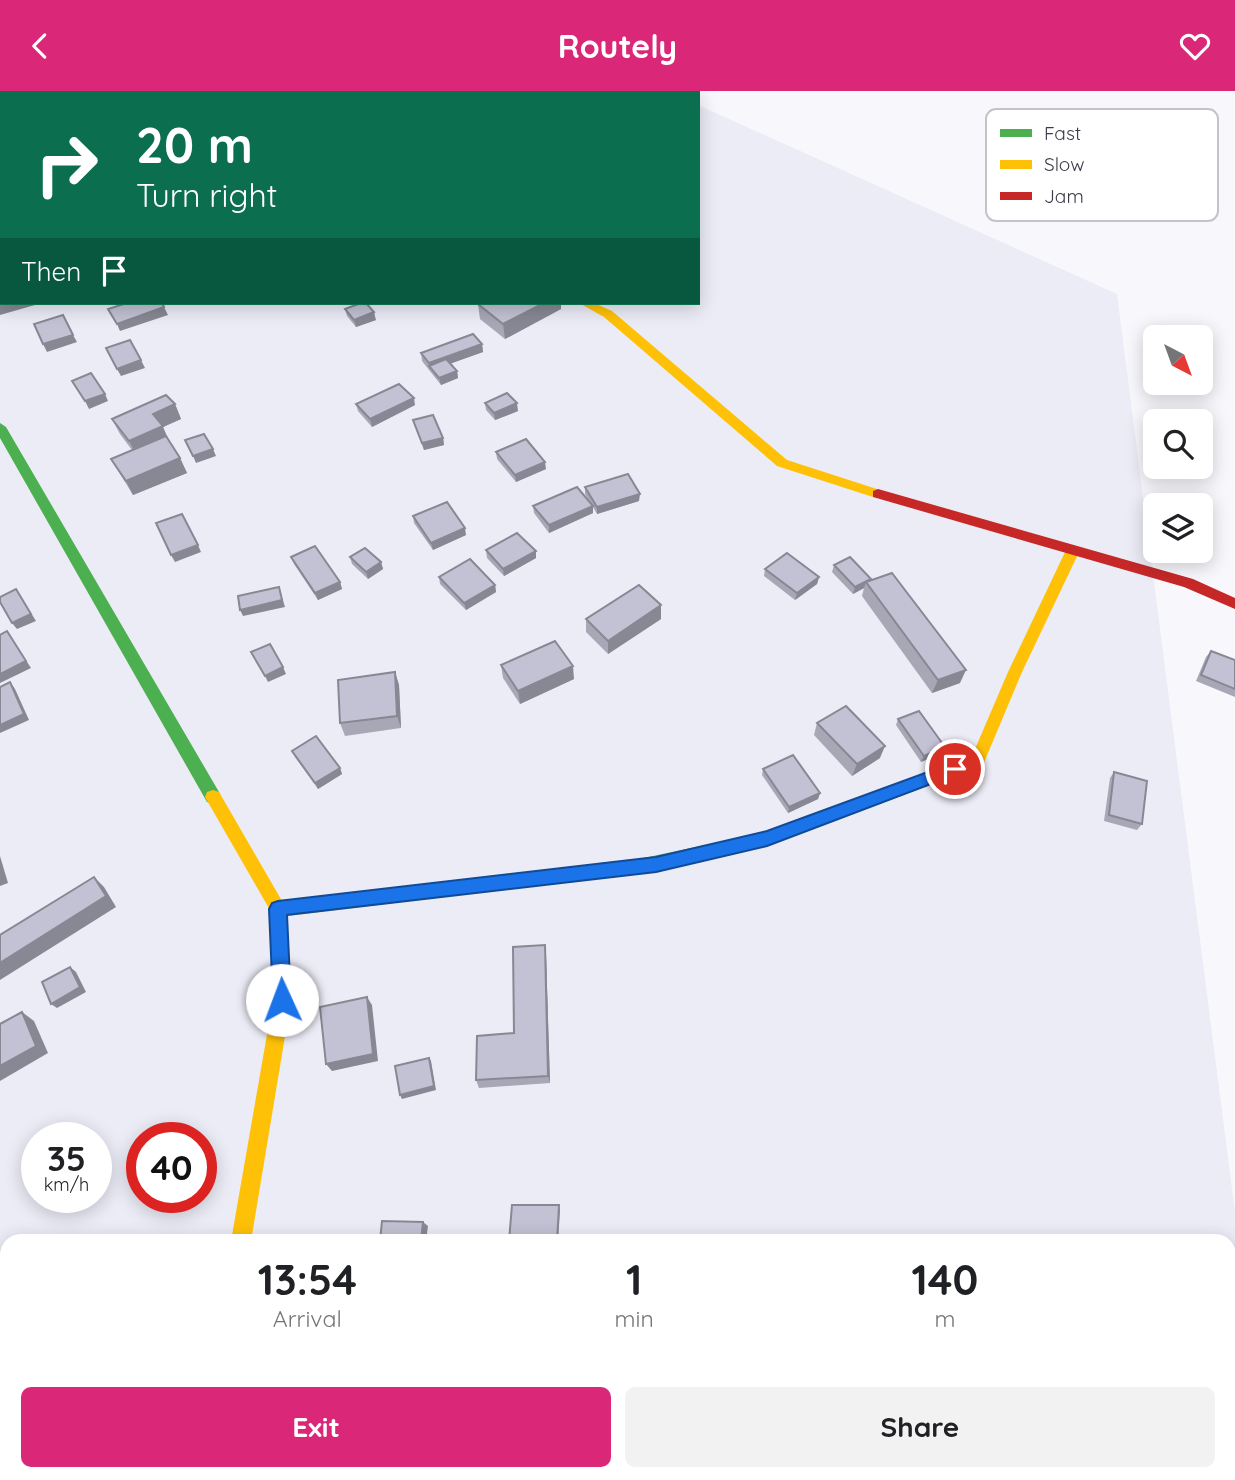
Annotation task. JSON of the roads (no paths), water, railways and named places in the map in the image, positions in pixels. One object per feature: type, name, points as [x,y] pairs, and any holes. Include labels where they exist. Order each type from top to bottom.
[{"type":"street","points":[[589,305],[608,314],[782,463],[822,478],[1188,583],[1235,604]]},
{"type":"street","points":[[0,427],[278,909],[282,1000],[242,1234]]},
{"type":"street","points":[[278,909],[656,864],[767,839],[978,760],[1015,672],[1073,550]]}]
